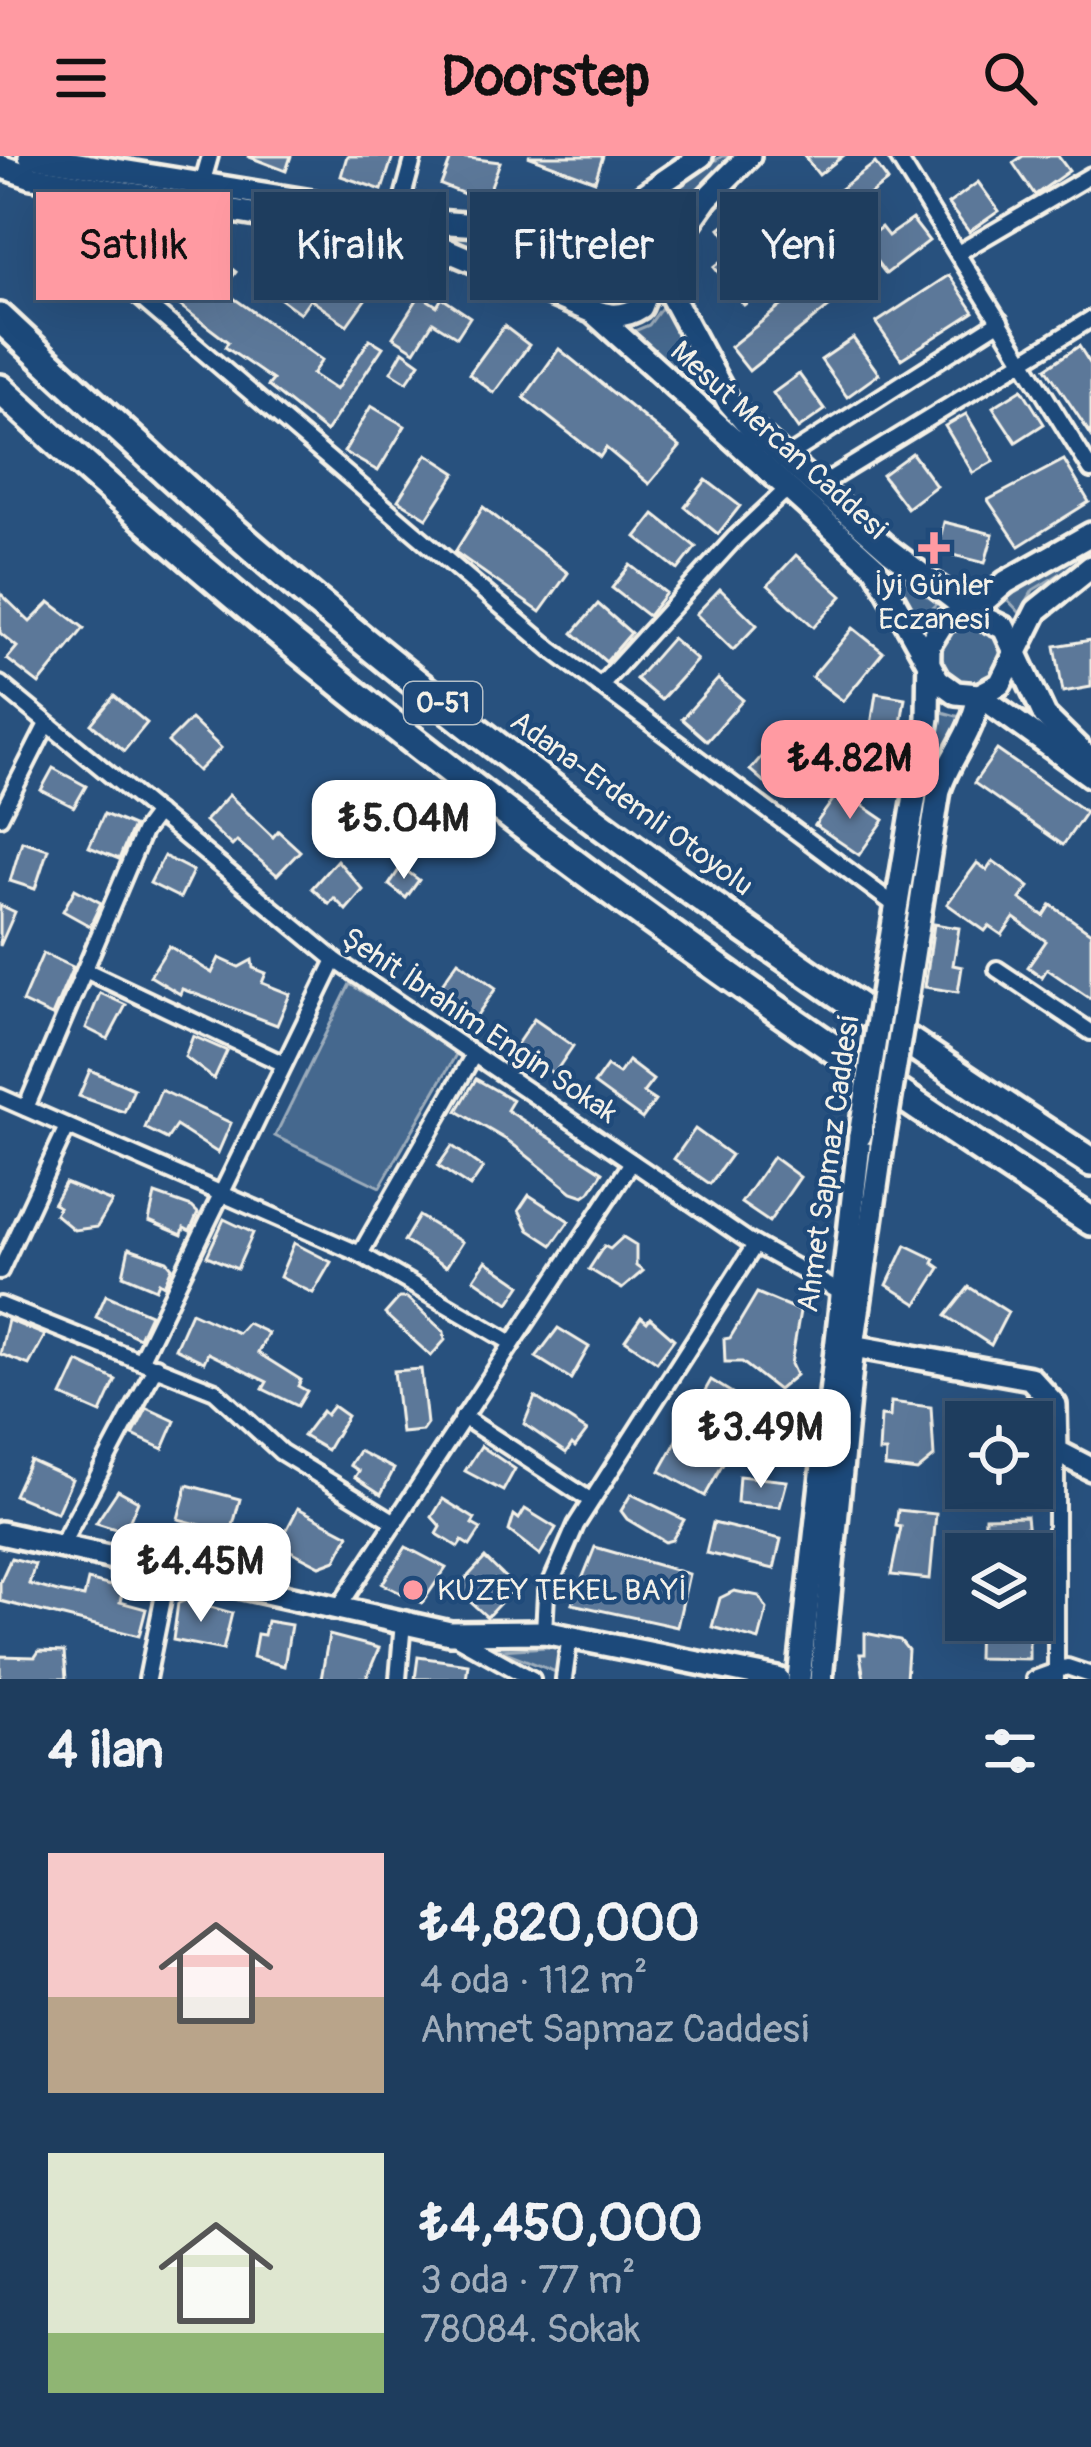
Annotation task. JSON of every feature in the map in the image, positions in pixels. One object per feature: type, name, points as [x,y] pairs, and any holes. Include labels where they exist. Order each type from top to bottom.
[{"type":"highway","name":"Adana-Erdemli Otoyolu","points":[[0,318],[302,590],[500,748],[836,992],[1091,1162]]},
{"type":"highway","name":"O-51","points":[[0,388],[264,623],[525,832],[726,978],[1091,1221]]},
{"type":"main road","name":"Mesut Mercan Caddesi","points":[[30,156],[158,188],[435,244],[592,312],[874,567],[929,659]]},
{"type":"main road","points":[[649,192],[700,156]]},
{"type":"main road","points":[[696,214],[749,156]]},
{"type":"main road","name":"Mesut Mercan Caddesi","points":[[0,166],[32,177],[158,188],[202,184],[254,192]]},
{"type":"main road","points":[[581,300],[605,317],[630,315],[648,300]]},
{"type":"main road","name":"Mesut Mercan Caddesi","points":[[671,300],[728,401],[817,487],[971,612]]},
{"type":"main road","points":[[1091,534],[1006,582],[971,612],[944,621],[929,645],[929,659],[946,688],[979,695],[1091,776]]},
{"type":"main road","points":[[979,695],[1007,675],[1013,652],[1037,610],[1061,585],[1091,567]]},
{"type":"main road","points":[[971,612],[1004,628],[1045,716],[1091,761]]},
{"type":"main road","name":"Ahmet Sapmaz Caddesi","points":[[799,1679],[838,1291],[928,718],[929,659]]},
{"type":"main road","name":"Ahmet Sapmaz Caddesi","points":[[821,1679],[853,1346],[939,790],[946,769],[972,733],[979,695]]},
{"type":"main road","points":[[853,1346],[1030,1378],[1055,1405],[1056,1451],[1091,1469]]},
{"type":"main road","points":[[0,1533],[450,1633],[570,1635],[778,1679]]},
{"type":"street","points":[[202,184],[210,156]]},
{"type":"street","points":[[405,192],[415,156]]},
{"type":"street","points":[[898,156],[1091,470]]},
{"type":"street","points":[[958,253],[1091,175]]},
{"type":"street","points":[[158,188],[154,240],[125,285],[600,686],[896,906]]},
{"type":"street","points":[[817,487],[1091,319]]},
{"type":"street","points":[[785,458],[1000,321]]},
{"type":"street","points":[[600,686],[735,538],[787,490]]},
{"type":"street","name":"Şehit İbrahim Engin Sokak","points":[[0,684],[334,960],[755,1245],[838,1291]]},
{"type":"street","points":[[0,817],[47,724]]},
{"type":"street","points":[[26,1108],[143,832],[157,813]]},
{"type":"street","points":[[61,1546],[148,1363],[221,1193],[334,960]]},
{"type":"street","points":[[997,969],[1091,1032]]},
{"type":"street","points":[[85,970],[284,1064]]},
{"type":"street","points":[[361,1254],[474,1054]]},
{"type":"street","points":[[0,1097],[361,1254],[512,1343]]},
{"type":"street","points":[[0,1271],[67,1126]]},
{"type":"street","points":[[339,1607],[632,1162]]},
{"type":"street","points":[[544,1632],[546,1594],[590,1500],[755,1245]]},
{"type":"street","points":[[0,1305],[214,1391],[281,1452],[394,1522]]},
{"type":"street","points":[[463,1417],[590,1500]]},
{"type":"street","points":[[1056,1451],[1057,1673]]},
{"type":"street","points":[[147,1679],[169,1569]]},
{"type":"street","points":[[398,1679],[404,1622]]},
{"type":"street","points":[[450,1633],[532,1679]]},
{"type":"street","points":[[564,1679],[570,1635]]},
{"type":"street","points":[[1034,1679],[1057,1673],[1091,1676]]},
{"type":"shaded area","points":[[722,156],[740,156],[696,208],[696,192],[668,192]]},
{"type":"shaded area","points":[[230,196],[254,199],[254,209],[230,205]]},
{"type":"shaded area","points":[[446,227],[470,231],[470,250],[446,242]]},
{"type":"shaded area","points":[[593,300],[631,300],[612,307]]},
{"type":"shaded area","points":[[665,303],[722,410],[943,597],[920,620],[881,564],[627,334],[649,325]]},
{"type":"shaded area","points":[[1091,548],[1091,555],[1033,590],[1020,613],[1006,598]]},
{"type":"shaded area","points":[[970,624],[991,633],[1000,654],[991,675],[970,684],[949,675],[940,654],[949,633]]},
{"type":"shaded area","points":[[939,711],[967,719],[930,786],[896,987],[892,985]]},
{"type":"shaded area","points":[[350,984],[458,1051],[380,1187],[275,1136]]},
{"type":"shaded area","points":[[563,1646],[561,1674],[500,1650]]},
{"type":"building","points":[[247,156],[291,156],[286,171]]},
{"type":"building","points":[[347,156],[393,156],[382,190],[341,176]]},
{"type":"building","points":[[452,156],[500,162],[489,192],[470,192],[470,196],[441,185]]},
{"type":"building","points":[[528,156],[603,156],[595,181]]},
{"type":"building","points":[[804,156],[843,156],[819,175]]},
{"type":"building","points":[[1023,156],[1058,156],[1069,171],[1035,195],[1013,163]]},
{"type":"building","points":[[875,163],[888,181],[873,192],[836,192]]},
{"type":"building","points":[[978,182],[999,211],[969,232],[948,204]]},
{"type":"building","points":[[912,219],[929,241],[886,274],[878,263],[878,229],[881,227],[888,236]]},
{"type":"building","points":[[949,275],[974,312],[901,359],[876,323]]},
{"type":"building","points":[[230,296],[322,360],[312,374],[336,390],[370,339],[383,347],[326,432],[268,386],[273,380],[225,347],[228,342],[173,300],[230,300]]},
{"type":"building","points":[[282,300],[309,300],[300,313]]},
{"type":"building","points":[[311,300],[365,300],[347,325]]},
{"type":"building","points":[[417,300],[437,306],[445,300],[470,317],[457,337],[433,322],[415,351],[393,337]]},
{"type":"building","points":[[789,300],[825,300],[830,306],[749,371],[730,347]]},
{"type":"building","points":[[504,326],[529,345],[494,393],[469,374]]},
{"type":"building","points":[[853,338],[879,374],[847,397],[821,360]]},
{"type":"building","points":[[1079,346],[1091,365],[1091,435],[1046,368]]},
{"type":"building","points":[[559,349],[680,447],[649,484],[606,448],[600,457],[524,398]]},
{"type":"building","points":[[403,351],[420,363],[407,382],[391,372]]},
{"type":"building","points":[[799,374],[825,410],[798,429],[773,393]]},
{"type":"building","points":[[1022,389],[1044,424],[1016,442],[993,407]]},
{"type":"building","points":[[371,406],[405,426],[378,471],[344,452]]},
{"type":"building","points":[[966,414],[994,461],[973,473],[945,426]]},
{"type":"building","points":[[912,453],[936,486],[907,508],[882,475]]},
{"type":"building","points":[[427,454],[456,473],[427,518],[398,500]]},
{"type":"building","points":[[1064,460],[1089,502],[1019,546],[988,500]]},
{"type":"building","points":[[706,480],[740,506],[718,534],[685,507]]},
{"type":"building","points":[[483,507],[568,573],[540,612],[455,552]]},
{"type":"building","points":[[654,514],[696,547],[678,570],[636,537]]},
{"type":"building","points":[[944,522],[993,534],[985,563],[937,551]]},
{"type":"building","points":[[796,555],[842,596],[814,627],[768,585]]},
{"type":"building","points":[[630,565],[666,593],[648,616],[612,588]]},
{"type":"building","points":[[720,589],[757,625],[733,650],[696,614]]},
{"type":"building","points":[[0,593],[30,622],[50,602],[84,628],[39,684],[7,659],[17,647],[0,633]]},
{"type":"building","points":[[598,604],[631,633],[606,662],[573,633]]},
{"type":"building","points":[[853,628],[883,652],[843,701],[812,677]]},
{"type":"building","points":[[672,638],[697,660],[661,700],[636,679]]},
{"type":"building","points":[[1091,640],[1091,687],[1063,692],[1055,646]]},
{"type":"building","points":[[718,679],[743,700],[707,741],[682,719]]},
{"type":"building","points":[[876,693],[905,698],[896,755],[867,751]]},
{"type":"building","points":[[114,696],[147,723],[124,751],[91,724]]},
{"type":"building","points":[[191,719],[221,748],[198,771],[168,742]]},
{"type":"building","points":[[783,731],[812,756],[779,795],[750,770]]},
{"type":"building","points":[[997,750],[1086,812],[1063,845],[974,783]]},
{"type":"building","points":[[53,768],[86,786],[74,807],[41,790]]},
{"type":"building","points":[[840,790],[884,820],[859,855],[815,825]]},
{"type":"building","points":[[229,795],[273,837],[278,831],[300,851],[277,875],[237,841],[232,846],[205,821]]},
{"type":"building","points":[[104,814],[133,826],[119,859],[89,847]]},
{"type":"building","points":[[22,841],[48,849],[35,889],[10,881]]},
{"type":"building","points":[[164,856],[193,871],[180,898],[150,883]]},
{"type":"building","points":[[337,860],[363,890],[346,910],[334,898],[329,904],[312,888]]},
{"type":"building","points":[[993,861],[1029,887],[1020,899],[1044,916],[1051,905],[1091,933],[1091,999],[1047,969],[1042,977],[1028,967],[1046,941],[1014,918],[1002,935],[989,926],[985,931],[947,904],[977,863],[987,870]]},
{"type":"building","points":[[401,867],[419,880],[406,898],[389,885]]},
{"type":"building","points":[[75,889],[101,903],[90,926],[63,911]]},
{"type":"building","points":[[0,905],[15,912],[0,946]]},
{"type":"building","points":[[934,924],[959,928],[953,965],[962,967],[958,992],[925,987]]},
{"type":"building","points":[[169,946],[212,973],[219,958],[239,967],[252,960],[253,968],[266,973],[262,983],[290,994],[277,1025],[182,989],[180,994],[150,976]]},
{"type":"building","points":[[43,953],[73,967],[52,1016],[22,1002]]},
{"type":"building","points":[[458,961],[496,988],[475,1018],[437,991]]},
{"type":"building","points":[[100,993],[126,1005],[108,1039],[86,1028]]},
{"type":"building","points":[[534,1019],[573,1046],[554,1074],[515,1047]]},
{"type":"building","points":[[193,1036],[227,1051],[214,1079],[185,1057]]},
{"type":"building","points":[[628,1061],[653,1080],[643,1093],[655,1101],[642,1119],[594,1084],[607,1066],[619,1074]]},
{"type":"building","points":[[90,1070],[134,1089],[124,1112],[79,1096]]},
{"type":"building","points":[[476,1079],[513,1100],[507,1110],[603,1172],[590,1192],[584,1196],[572,1192],[510,1142],[457,1111]]},
{"type":"building","points":[[161,1090],[231,1123],[218,1153],[176,1126],[167,1139],[145,1128]]},
{"type":"building","points":[[695,1129],[731,1155],[710,1184],[674,1159]]},
{"type":"building","points":[[452,1146],[483,1168],[470,1187],[438,1166]]},
{"type":"building","points":[[773,1157],[800,1177],[769,1222],[741,1203]]},
{"type":"building","points":[[65,1183],[112,1202],[97,1227],[74,1230],[55,1214],[59,1207],[53,1204]]},
{"type":"building","points":[[155,1194],[198,1213],[190,1231],[184,1228],[182,1235],[149,1221]]},
{"type":"building","points":[[529,1195],[569,1221],[552,1245],[529,1230],[519,1210]]},
{"type":"building","points":[[419,1216],[462,1242],[446,1267],[404,1241]]},
{"type":"building","points":[[224,1219],[253,1233],[237,1269],[207,1256]]},
{"type":"building","points":[[623,1237],[636,1245],[636,1266],[643,1271],[622,1289],[589,1269],[604,1246],[610,1249]]},
{"type":"building","points":[[294,1243],[331,1262],[313,1293],[280,1277]]},
{"type":"building","points":[[906,1245],[935,1259],[933,1263],[940,1268],[917,1304],[887,1285]]},
{"type":"building","points":[[129,1248],[167,1261],[172,1267],[164,1285],[159,1282],[156,1289],[123,1275]]},
{"type":"building","points":[[486,1261],[521,1285],[509,1303],[474,1279]]},
{"type":"building","points":[[969,1287],[1008,1312],[991,1345],[946,1316]]},
{"type":"building","points":[[757,1293],[800,1311],[791,1364],[796,1375],[778,1390],[742,1362],[725,1362],[724,1339],[730,1338]]},
{"type":"building","points":[[106,1295],[150,1314],[139,1338],[96,1317]]},
{"type":"building","points":[[399,1298],[407,1298],[444,1332],[445,1340],[431,1356],[385,1314]]},
{"type":"building","points":[[191,1312],[238,1333],[247,1323],[268,1333],[258,1353],[301,1380],[298,1386],[307,1391],[298,1406],[263,1389],[267,1382],[208,1353],[204,1362],[175,1348]]},
{"type":"building","points":[[641,1317],[647,1322],[650,1318],[674,1339],[657,1362],[625,1340]]},
{"type":"building","points":[[8,1320],[45,1335],[29,1365],[0,1354]]},
{"type":"building","points":[[558,1328],[589,1347],[571,1379],[536,1357]]},
{"type":"building","points":[[78,1362],[116,1380],[101,1413],[62,1396]]},
{"type":"building","points":[[421,1369],[427,1424],[422,1431],[401,1433],[394,1371]]},
{"type":"building","points":[[711,1380],[740,1398],[705,1452],[724,1462],[705,1496],[660,1471]]},
{"type":"building","points":[[535,1397],[587,1431],[575,1447],[572,1444],[566,1453],[524,1424]]},
{"type":"building","points":[[891,1402],[931,1407],[934,1457],[917,1471],[885,1467],[886,1452],[879,1452],[881,1416],[890,1417]]},
{"type":"building","points":[[333,1406],[347,1416],[327,1450],[303,1436],[322,1411],[326,1415]]},
{"type":"building","points":[[147,1408],[175,1421],[163,1449],[133,1435]]},
{"type":"building","points":[[481,1446],[515,1469],[503,1491],[465,1471]]},
{"type":"building","points":[[359,1451],[394,1469],[381,1494],[355,1477],[359,1471],[350,1465]]},
{"type":"building","points":[[30,1460],[72,1479],[57,1513],[14,1495]]},
{"type":"building","points":[[739,1476],[787,1481],[780,1507],[737,1503]]},
{"type":"building","points":[[187,1485],[240,1499],[231,1533],[178,1519]]},
{"type":"building","points":[[118,1490],[138,1501],[125,1532],[96,1523]]},
{"type":"building","points":[[631,1494],[684,1520],[672,1540],[665,1542],[627,1519],[621,1511]]},
{"type":"building","points":[[443,1499],[475,1519],[472,1524],[481,1529],[470,1546],[462,1541],[458,1547],[437,1534],[441,1527],[432,1517]]},
{"type":"building","points":[[298,1508],[349,1535],[336,1560],[320,1566],[289,1550],[285,1533]]},
{"type":"building","points":[[525,1509],[556,1528],[540,1555],[509,1531],[514,1515],[519,1519]]},
{"type":"building","points":[[898,1510],[936,1514],[930,1579],[891,1575],[901,1527],[896,1526]]},
{"type":"building","points":[[1026,1516],[1028,1533],[985,1533],[985,1517]]},
{"type":"building","points":[[713,1523],[781,1539],[774,1569],[706,1553]]},
{"type":"building","points":[[406,1547],[446,1568],[422,1603],[382,1584]]},
{"type":"building","points":[[595,1547],[689,1574],[677,1627],[572,1604]]},
{"type":"building","points":[[11,1558],[35,1564],[29,1584],[84,1597],[88,1580],[123,1589],[120,1602],[146,1609],[139,1636],[0,1601],[0,1582]]},
{"type":"building","points":[[485,1558],[515,1587],[487,1617],[456,1589]]},
{"type":"building","points":[[734,1591],[759,1596],[767,1609],[759,1640],[712,1627],[720,1598]]},
{"type":"building","points":[[186,1600],[232,1613],[223,1650],[173,1640],[178,1603]]},
{"type":"building","points":[[267,1621],[291,1625],[284,1666],[253,1657],[257,1634],[264,1635]]},
{"type":"building","points":[[865,1633],[900,1640],[908,1650],[906,1679],[864,1679],[860,1654],[865,1654]]},
{"type":"building","points":[[329,1635],[379,1648],[366,1679],[321,1679]]},
{"type":"building","points":[[977,1641],[1029,1641],[1029,1659],[977,1658]]},
{"type":"building","points":[[39,1651],[64,1652],[66,1679],[0,1679],[0,1656],[35,1657]]},
{"type":"building","points":[[418,1657],[468,1664],[466,1679],[415,1679]]},
{"type":"place","name":"İyi Günler Eczanesi","points":[[934,548]]},
{"type":"place","name":"KUZEY TEKEL BAYİ","points":[[413,1590]]}]
